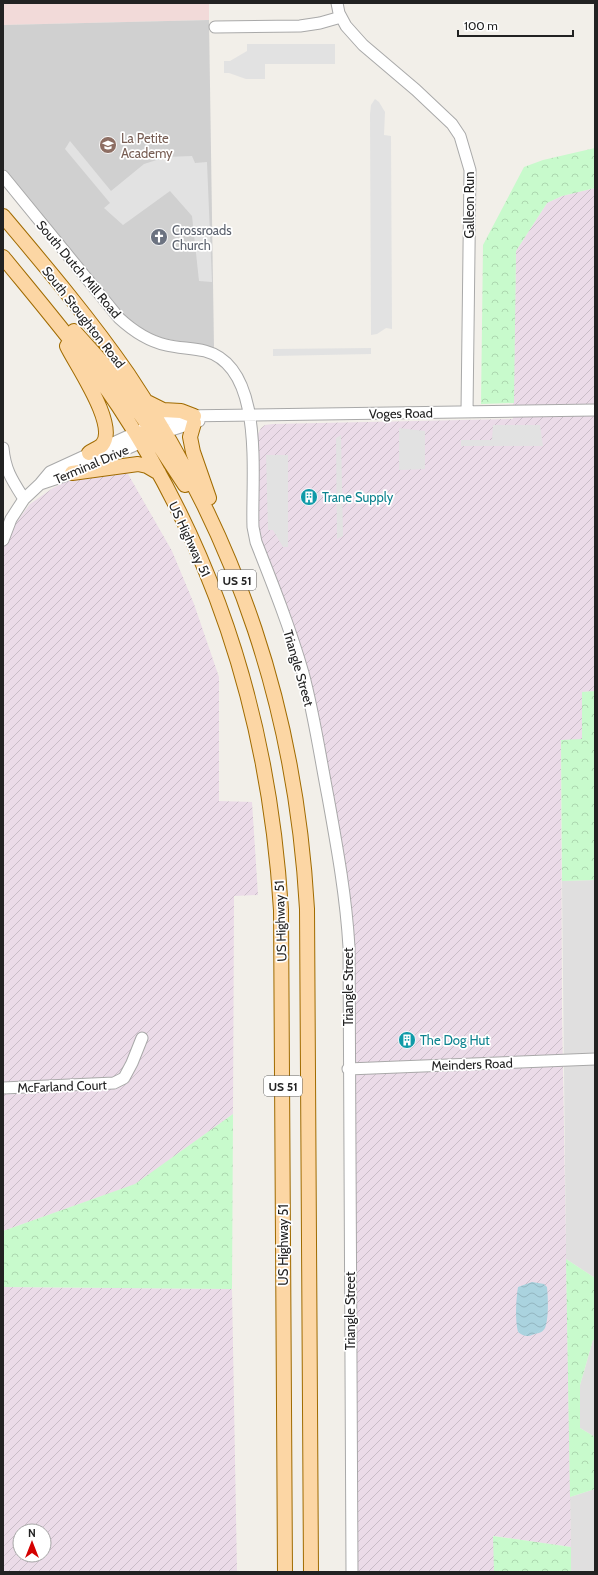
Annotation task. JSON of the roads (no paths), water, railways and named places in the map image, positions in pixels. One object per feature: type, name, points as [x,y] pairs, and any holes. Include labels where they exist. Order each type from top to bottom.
[{"type":"main road","name":"South Stoughton Road","points":[[3,216],[89,321],[127,372],[146,402],[151,432]]},
{"type":"main road","name":"South Stoughton Road","points":[[3,257],[56,322]]},
{"type":"main road","points":[[47,311],[60,316],[94,352],[145,421],[204,520],[221,542]]},
{"type":"main road","points":[[56,322],[72,356],[96,398],[104,418],[106,435],[103,444],[89,453]]},
{"type":"main road","name":"US Highway 51","points":[[56,322],[99,378],[151,432],[159,473],[192,540],[230,636],[245,685],[258,737],[270,799],[276,841],[282,933],[285,1572]]},
{"type":"main road","points":[[146,402],[163,410],[181,411],[198,418],[190,437],[192,452],[218,523],[221,542]]},
{"type":"main road","points":[[72,473],[138,464],[147,466],[159,473]]},
{"type":"main road","name":"US Highway 51","points":[[221,542],[257,634],[276,701],[291,770],[302,839],[307,910],[311,1572]]},
{"type":"street","name":"Galleon Run","points":[[337,3],[346,26],[363,45],[421,94],[452,124],[460,136],[470,170],[467,412]]},
{"type":"street","points":[[215,27],[300,26],[320,23],[342,17]]},
{"type":"street","name":"South Dutch Mill Road","points":[[3,176],[118,318],[126,325],[154,341],[166,345],[206,352],[225,360],[239,381],[250,415]]},
{"type":"street","name":"Voges Road","points":[[151,432],[198,418],[250,415],[595,410]]},
{"type":"street","name":"Triangle Street","points":[[250,415],[253,528],[256,542],[287,623],[303,673],[319,749],[342,878],[347,918],[352,1572]]},
{"type":"street","name":"Terminal Drive","points":[[3,540],[11,519],[24,498],[40,484],[50,472],[89,453],[151,432]]},
{"type":"street","name":"Terminal Drive","points":[[40,484],[72,473],[151,432]]},
{"type":"street","points":[[3,448],[9,476],[24,498]]},
{"type":"street","name":"McFarland Court","points":[[3,1088],[114,1084],[124,1078],[142,1038]]},
{"type":"street","name":"Meinders Road","points":[[348,1069],[595,1060]]},
{"type":"water","points":[[532,1282],[544,1284],[547,1287],[547,1319],[543,1330],[539,1333],[526,1336],[518,1332],[516,1316],[517,1292],[518,1287]]},
{"type":"place","name":"La Petite Academy","points":[[108,145]]},
{"type":"place","name":"Crossroads Church","points":[[159,237]]},
{"type":"place","name":"Trane Supply","points":[[309,497]]},
{"type":"place","name":"The Dog Hut","points":[[407,1040]]}]
